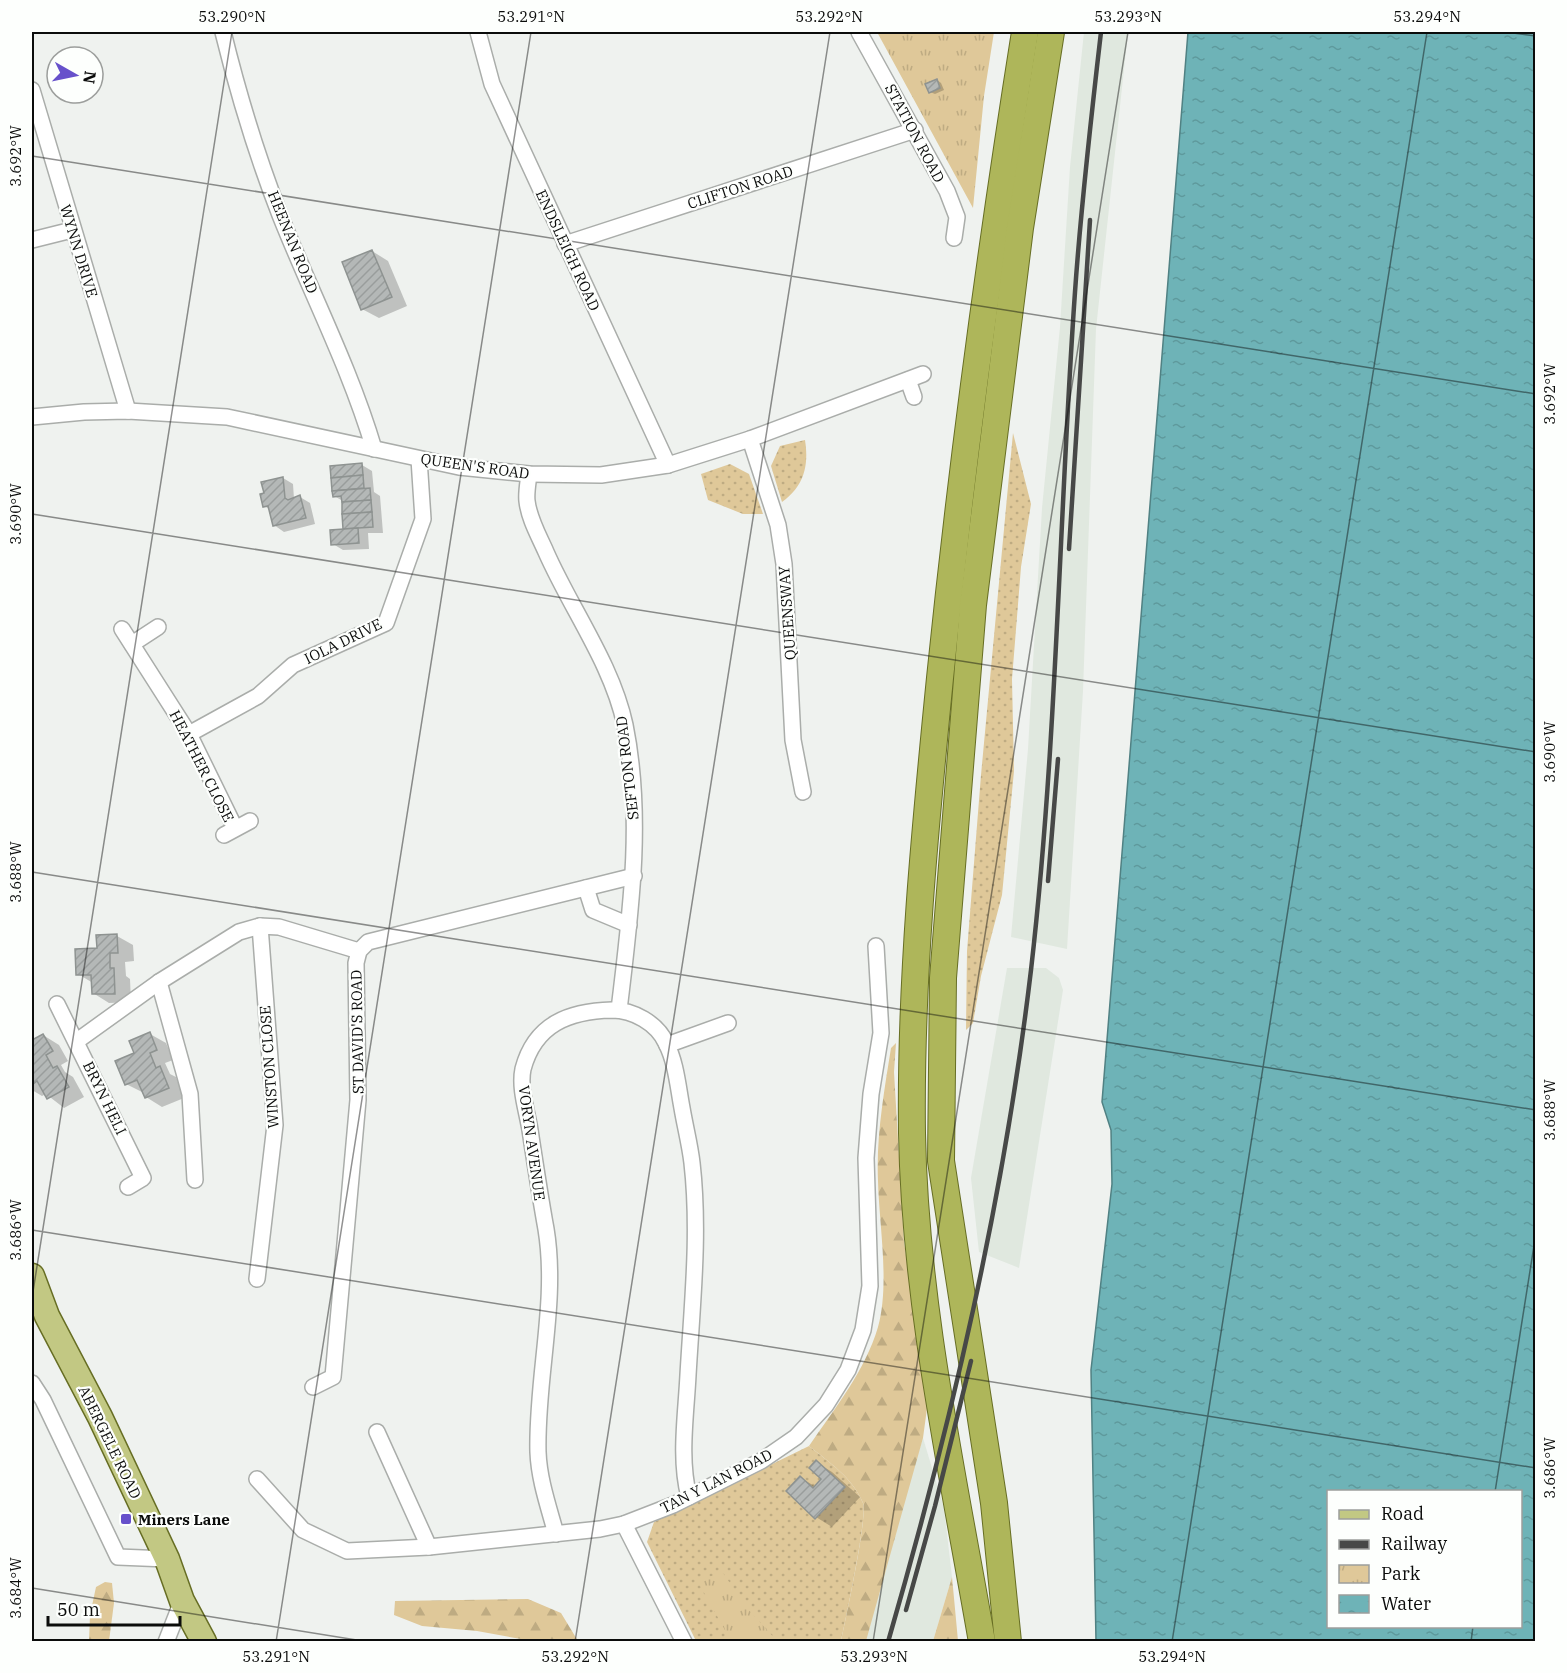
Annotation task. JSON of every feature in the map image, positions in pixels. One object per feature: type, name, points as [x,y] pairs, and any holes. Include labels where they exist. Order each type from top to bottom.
[{"type":"highway","points":[[981,1641],[920,1263],[912,1135],[914,1007],[928,794],[958,501],[1025,32]]},
{"type":"highway","points":[[1008,1641],[994,1503],[941,1161],[943,978],[973,605],[1020,228],[1051,32]]},
{"type":"main road","name":"ABERGELE ROAD","points":[[32,1276],[63,1349],[100,1417],[167,1558],[182,1601],[204,1641]]},
{"type":"street","name":"HEENAN ROAD","points":[[223,32],[234,76],[280,214],[362,407],[374,449]]},
{"type":"street","name":"ENDSLEIGH ROAD","points":[[478,32],[492,84],[668,465]]},
{"type":"street","name":"STATION ROAD","points":[[860,32],[947,191],[957,218],[954,238]]},
{"type":"street","name":"WYNN DRIVE","points":[[32,90],[128,411]]},
{"type":"street","name":"CLIFTON ROAD","points":[[565,244],[915,130]]},
{"type":"street","points":[[32,240],[72,230]]},
{"type":"street","name":"QUEEN'S ROAD","points":[[32,417],[128,411],[227,417],[459,467],[529,474],[601,475],[668,465],[750,439],[923,374]]},
{"type":"street","points":[[908,380],[914,397]]},
{"type":"street","name":"QUEENSWAY","points":[[750,439],[778,525],[784,564],[793,740],[803,792]]},
{"type":"street","name":"IOLA DRIVE","points":[[189,734],[258,696],[293,665],[386,623],[423,519],[419,459]]},
{"type":"street","name":"SEFTON ROAD","points":[[529,474],[527,500],[530,517],[554,571],[611,682],[625,725],[634,825],[634,876],[619,1010]]},
{"type":"street","points":[[132,644],[158,627]]},
{"type":"street","name":"HEATHER CLOSE","points":[[122,629],[189,734],[229,832],[250,821]]},
{"type":"street","name":"ST DAVID'S ROAD","points":[[313,1387],[333,1377],[358,1100],[356,963],[359,951],[368,942],[634,876]]},
{"type":"street","points":[[586,888],[593,910],[629,925]]},
{"type":"street","points":[[77,1041],[159,982],[239,932],[260,926],[279,927],[359,951]]},
{"type":"street","name":"WINSTON CLOSE","points":[[257,1279],[275,1125],[260,926]]},
{"type":"street","name":"TAN Y LAN ROAD","points":[[257,1479],[303,1530],[347,1551],[429,1547],[556,1534],[624,1524],[689,1497],[761,1461],[796,1437],[826,1405],[848,1370],[863,1329],[870,1286],[866,1158],[871,1094],[881,1033],[876,946]]},
{"type":"street","points":[[159,982],[190,1094],[195,1180]]},
{"type":"street","name":"BRYN HELI","points":[[57,1004],[143,1178],[128,1187]]},
{"type":"street","name":"VORYN AVENUE","points":[[556,1534],[538,1455],[538,1399],[548,1297],[547,1233],[524,1100],[522,1072],[530,1050],[542,1031],[558,1019],[575,1013],[619,1010],[649,1022],[667,1045],[677,1080],[692,1175],[695,1246],[683,1456],[689,1497]]},
{"type":"street","points":[[667,1045],[728,1023]]},
{"type":"street","points":[[32,1383],[43,1400],[118,1557],[167,1558]]},
{"type":"street","points":[[377,1432],[429,1547]]},
{"type":"street","points":[[624,1524],[684,1641]]},
{"type":"street","points":[[166,1641],[182,1601]]},
{"type":"shaded area","points":[[1084,32],[1128,32],[1096,329],[1083,691],[1067,949],[1011,937],[1028,749],[1042,508],[1060,327],[1070,167]]},
{"type":"shaded area","points":[[1007,968],[1046,968],[1059,978],[1063,990],[1019,1268],[979,1252],[971,1178]]},
{"type":"shaded area","points":[[923,1438],[944,1508],[952,1577],[933,1641],[858,1642]]},
{"type":"green space","points":[[877,32],[994,32],[984,96],[973,208]]},
{"type":"green space","points":[[1013,433],[1031,504],[1021,567],[1012,679],[1014,771],[1002,895],[981,976],[973,1023],[966,1030],[967,951]]},
{"type":"green space","points":[[805,440],[806,458],[803,475],[795,489],[782,502],[771,466],[780,446]]},
{"type":"green space","points":[[730,464],[749,474],[763,514],[743,514],[708,500],[701,474]]},
{"type":"green space","points":[[896,1043],[894,1072],[904,1242],[928,1401],[923,1438],[866,1641],[841,1641],[859,1547],[864,1512],[863,1503],[847,1478],[809,1446],[857,1374],[878,1327],[884,1274],[878,1148],[891,1048]]},
{"type":"green space","points":[[809,1446],[847,1478],[863,1503],[864,1512],[859,1547],[841,1641],[696,1641],[647,1542],[654,1522]]},
{"type":"green space","points":[[723,1573],[747,1608],[777,1641],[731,1641],[697,1580]]},
{"type":"green space","points":[[952,1577],[958,1641],[933,1641]]},
{"type":"green space","points":[[105,1582],[112,1583],[114,1603],[109,1641],[89,1641],[90,1615],[96,1587]]},
{"type":"green space","points":[[528,1599],[561,1613],[578,1641],[532,1641],[477,1631],[422,1626],[394,1615],[395,1601]]},
{"type":"water","points":[[1188,32],[1535,32],[1535,1641],[1096,1641],[1091,1370],[1112,1184],[1111,1130],[1102,1102]]},
{"type":"building","points":[[937,79],[940,88],[929,93],[925,84]]},
{"type":"building","points":[[372,250],[392,297],[361,310],[342,262]]},
{"type":"building","points":[[362,463],[363,475],[331,478],[330,466]]},
{"type":"building","points":[[363,475],[364,488],[332,491],[331,478]]},
{"type":"building","points":[[283,477],[285,498],[288,500],[300,495],[306,518],[273,526],[268,506],[263,507],[260,494],[264,493],[261,482]]},
{"type":"building","points":[[370,488],[371,500],[342,502],[341,496],[333,497],[332,491]]},
{"type":"building","points":[[371,500],[372,512],[342,514],[342,502]]},
{"type":"building","points":[[372,512],[373,527],[343,529],[342,514]]},
{"type":"building","points":[[358,528],[359,543],[331,545],[330,530]]},
{"type":"building","points":[[117,934],[118,953],[110,953],[110,968],[114,968],[115,994],[92,994],[91,975],[76,975],[75,949],[97,948],[96,935]]},
{"type":"building","points":[[150,1032],[157,1050],[150,1053],[156,1068],[160,1066],[169,1088],[145,1098],[137,1080],[125,1085],[115,1061],[134,1053],[129,1041]]},
{"type":"building","points":[[43,1034],[53,1051],[46,1055],[53,1068],[57,1066],[69,1087],[47,1099],[37,1081],[32,1085],[32,1040]]},
{"type":"building","points":[[816,1460],[845,1487],[815,1519],[786,1491],[800,1476],[813,1488],[821,1479],[809,1468]]},
{"type":"railway","points":[[888,1642],[934,1476],[973,1309],[991,1225],[1020,1055],[1040,886],[1047,801],[1075,292],[1101,32]]},
{"type":"railway","points":[[1069,549],[1090,220]]},
{"type":"railway","points":[[1048,881],[1058,759]]},
{"type":"railway","points":[[906,1610],[971,1361]]},
{"type":"place","name":"Miners Lane","points":[[126,1519]]}]
